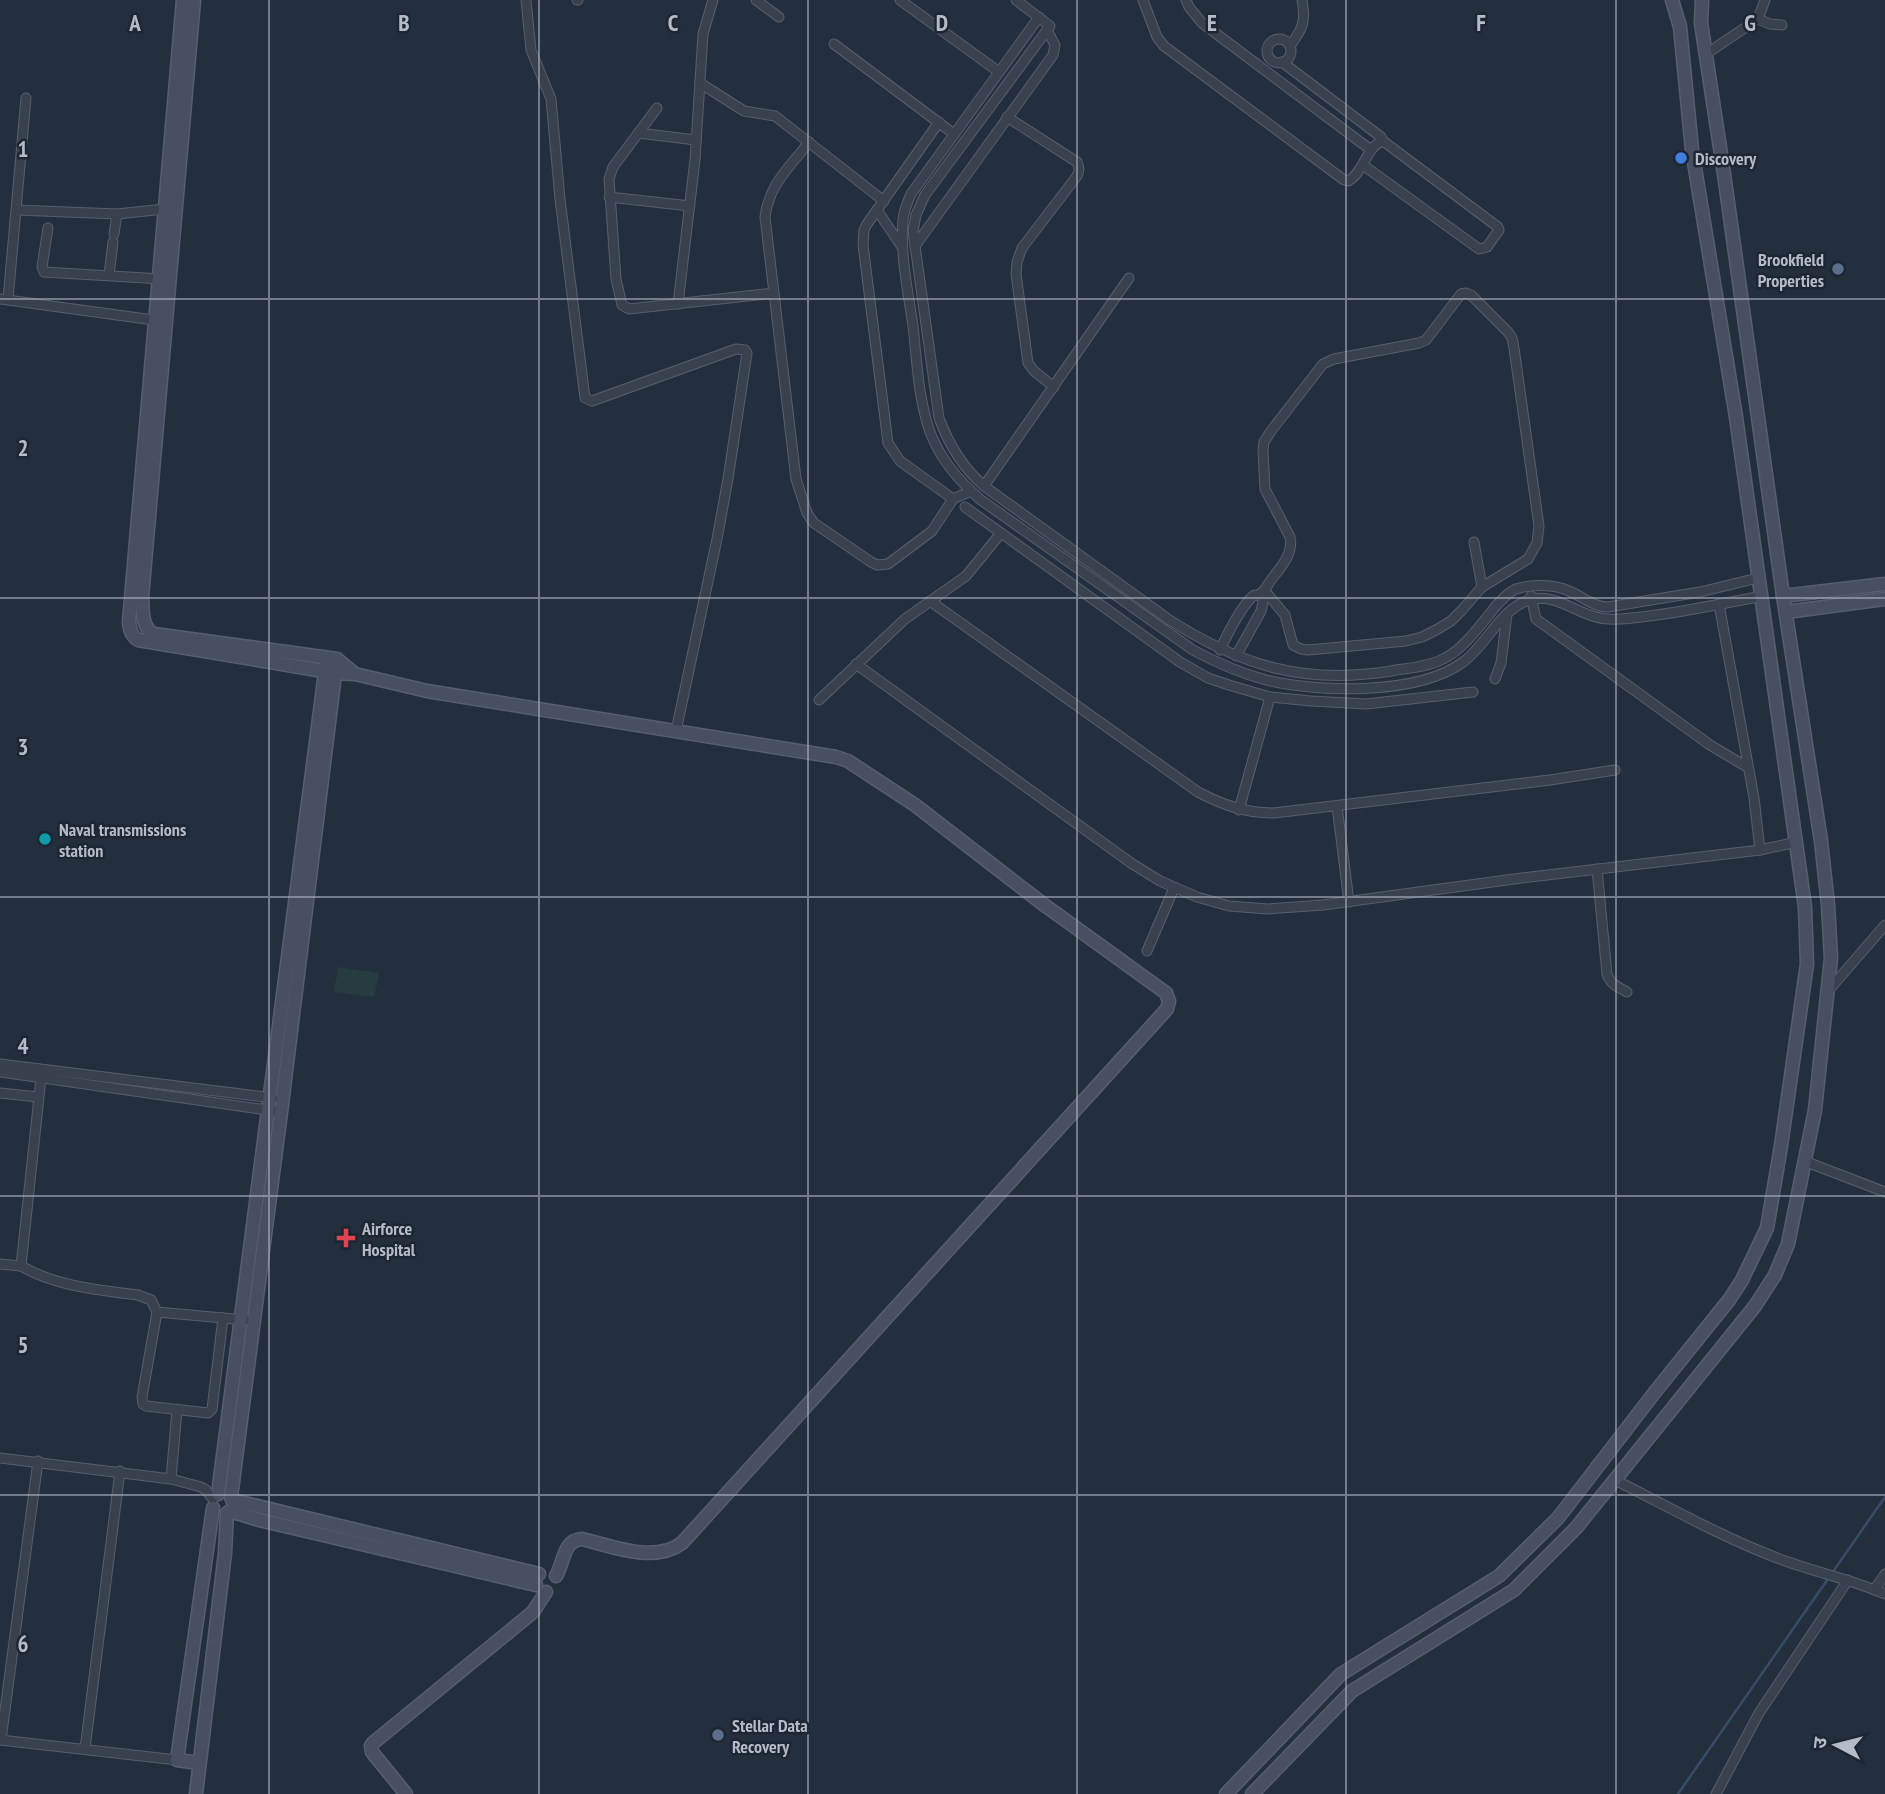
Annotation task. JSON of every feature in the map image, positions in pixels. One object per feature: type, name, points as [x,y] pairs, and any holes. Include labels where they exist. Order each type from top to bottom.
[{"type":"street","points":[[165,279],[165,209],[183,0]]},
{"type":"street","points":[[0,1458],[171,1479],[201,1487],[224,1503],[259,1520],[540,1583],[551,1591],[568,1545],[575,1539],[641,1552],[668,1550],[682,1543],[1167,1010],[1169,1001],[1166,993],[1043,904],[915,805],[848,761],[828,755],[427,691],[355,674],[138,640],[130,631],[129,622],[194,0]]},
{"type":"street","points":[[526,0],[531,50],[551,99],[585,398],[592,401],[736,349],[745,350],[747,353],[717,539],[676,731]]},
{"type":"street","points":[[678,304],[690,206],[704,34],[713,0]]},
{"type":"street","points":[[756,0],[779,17]]},
{"type":"street","points":[[900,0],[999,72]]},
{"type":"street","points":[[915,246],[1053,55],[1055,45],[1049,28],[1016,0]]},
{"type":"street","points":[[1143,0],[1157,37],[1164,46],[1343,180],[1352,180],[1371,150],[1383,141]]},
{"type":"street","points":[[1186,0],[1189,8],[1202,23],[1371,150]]},
{"type":"street","points":[[1282,62],[1290,54],[1290,46],[1303,29],[1302,0]]},
{"type":"street","points":[[1672,0],[1681,26]]},
{"type":"street","points":[[1226,1794],[1341,1674],[1499,1576],[1558,1518],[1729,1300],[1742,1280],[1767,1228],[1807,964],[1805,907],[1736,417],[1692,150],[1679,0]]},
{"type":"street","points":[[1695,0],[1701,23]]},
{"type":"street","points":[[1252,1794],[1352,1691],[1514,1590],[1576,1528],[1755,1306],[1775,1275],[1787,1244],[1815,1110],[1831,958],[1828,905],[1819,827],[1701,23],[1702,0]]},
{"type":"street","points":[[1706,54],[1758,19],[1765,0]]},
{"type":"street","points":[[1039,17],[911,194],[903,218],[903,249],[923,407],[931,433],[945,460],[959,481],[971,491],[1193,650],[1220,665],[1274,681],[1336,688],[1367,688],[1389,687],[1431,678],[1448,672],[1473,655],[1507,614],[1516,606],[1531,600],[1543,598],[1590,616],[1626,619],[1762,596]]},
{"type":"street","points":[[1758,19],[1782,25]]},
{"type":"street","points":[[1049,28],[925,194],[913,231],[939,418],[948,441],[961,462],[984,486],[1016,511],[1168,620],[1228,653],[1277,669],[1330,676],[1360,675],[1419,666],[1443,659],[1468,638],[1506,596],[1519,589],[1555,586],[1602,607],[1700,592],[1758,578]]},
{"type":"street","points":[[1290,46],[1282,39],[1274,39],[1268,44],[1268,56],[1274,62],[1282,62],[1499,230],[1487,247],[1479,249],[1363,165]]},
{"type":"street","points":[[834,44],[954,134]]},
{"type":"street","points":[[700,83],[744,111],[775,116],[884,201]]},
{"type":"street","points":[[26,98],[17,210],[4,299],[160,321]]},
{"type":"street","points":[[657,108],[613,167],[609,178],[616,279],[622,305],[629,309],[774,293]]},
{"type":"street","points":[[1007,117],[1077,162],[1079,166],[1077,176],[1022,248],[1017,262],[1016,274],[1028,363],[1054,387]]},
{"type":"street","points":[[939,122],[864,230],[863,245],[887,443],[900,461],[953,499]]},
{"type":"street","points":[[638,133],[696,140]]},
{"type":"street","points":[[810,142],[772,190],[765,217],[796,479],[807,513],[814,523],[871,562],[882,565],[888,564],[933,531],[953,499],[971,491]]},
{"type":"street","points":[[609,197],[690,206]]},
{"type":"street","points":[[17,210],[117,214],[165,209]]},
{"type":"street","points":[[877,210],[903,249]]},
{"type":"street","points":[[109,275],[117,214]]},
{"type":"street","points":[[47,228],[42,267],[44,272],[165,279]]},
{"type":"street","points":[[984,486],[1129,278]]},
{"type":"street","points":[[1228,653],[1229,631],[1248,602],[1263,591],[1287,558],[1292,543],[1265,489],[1263,450],[1270,430],[1323,364],[1334,359],[1426,340],[1461,294],[1471,295],[1512,338],[1539,526],[1537,543],[1528,559],[1482,587],[1451,621],[1422,637],[1406,641],[1301,649],[1293,645],[1285,615],[1263,591]]},
{"type":"street","points":[[160,321],[142,597],[144,624],[154,634],[332,658],[355,674]]},
{"type":"street","points":[[965,507],[1180,662],[1209,678],[1270,696],[1366,704],[1473,692]]},
{"type":"street","points":[[819,700],[905,619],[966,576],[1016,511]]},
{"type":"street","points":[[1474,542],[1482,587]]},
{"type":"street","points":[[1783,596],[1885,584]]},
{"type":"street","points":[[1531,587],[1536,619],[1710,745],[1747,767]]},
{"type":"street","points":[[1220,665],[1261,611],[1263,591]]},
{"type":"street","points":[[1700,592],[1702,607]]},
{"type":"street","points":[[1786,612],[1885,599]]},
{"type":"street","points":[[930,601],[1198,792],[1239,810],[1274,813],[1615,771]]},
{"type":"street","points":[[1719,604],[1757,817],[1760,850]]},
{"type":"street","points":[[1495,679],[1502,663],[1507,614]]},
{"type":"street","points":[[177,1760],[224,1503],[332,658]]},
{"type":"street","points":[[856,664],[1131,863],[1174,888],[1229,906],[1268,909],[1349,902],[1760,850],[1797,842]]},
{"type":"street","points":[[1239,810],[1277,669]]},
{"type":"street","points":[[1337,806],[1349,902]]},
{"type":"street","points":[[1597,869],[1607,974],[1613,984],[1627,992]]},
{"type":"street","points":[[1147,951],[1174,888]]},
{"type":"street","points":[[1805,907],[1828,905]]},
{"type":"street","points":[[1827,992],[1885,925]]},
{"type":"street","points":[[0,1064],[275,1105]]},
{"type":"street","points":[[0,1072],[275,1105]]},
{"type":"street","points":[[21,1266],[41,1078]]},
{"type":"street","points":[[0,1093],[38,1097]]},
{"type":"street","points":[[1804,1161],[1885,1192]]},
{"type":"street","points":[[0,1264],[21,1266],[54,1280],[138,1295],[151,1300],[157,1312],[142,1397],[143,1404],[152,1407],[208,1413],[212,1409],[223,1318]]},
{"type":"street","points":[[157,1312],[247,1320]]},
{"type":"street","points":[[171,1479],[177,1410]]},
{"type":"street","points":[[38,1461],[1,1740],[199,1763]]},
{"type":"street","points":[[85,1749],[120,1471]]},
{"type":"street","points":[[1615,1480],[1747,1546],[1885,1594]]},
{"type":"street","points":[[196,1794],[225,1553],[224,1503]]},
{"type":"street","points":[[405,1794],[372,1752],[373,1743],[533,1612],[540,1583],[548,1571],[556,1576]]},
{"type":"street","points":[[1874,1590],[1885,1574]]},
{"type":"street","points":[[1716,1794],[1759,1713],[1848,1580]]},
{"type":"street","points":[[1448,1608],[1460,1624]]},
{"type":"green space","points":[[338,967],[379,973],[374,997],[334,992]]},
{"type":"waterway","points":[[1678,1794],[1885,1497]]},
{"type":"place","name":"Discovery","points":[[1681,158]]},
{"type":"place","name":"Brookfield Properties","points":[[1838,269]]},
{"type":"place","name":"Naval transmissions station","points":[[45,839]]},
{"type":"place","name":"Airforce Hospital","points":[[346,1238]]},
{"type":"place","name":"Stellar Data Recovery","points":[[718,1735]]}]
